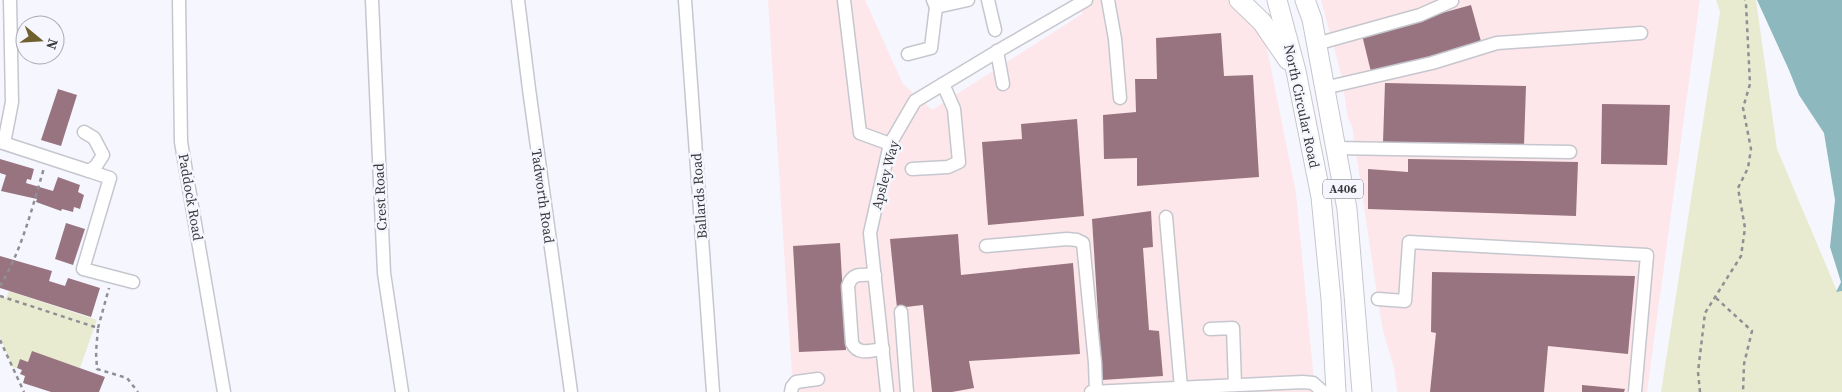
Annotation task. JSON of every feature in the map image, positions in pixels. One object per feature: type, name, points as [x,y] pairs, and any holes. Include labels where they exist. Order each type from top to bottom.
[{"type":"highway","points":[[1239,0],[1262,22],[1296,71]]},
{"type":"highway","name":"North Circular Road","points":[[1277,0],[1296,71],[1321,197],[1331,299],[1336,392]]},
{"type":"highway","name":"North Circular Road","points":[[1306,0],[1312,19],[1347,209],[1363,388]]},
{"type":"highway","name":"A406","points":[[1329,392],[1333,338]]},
{"type":"street","points":[[10,0],[12,102],[2,142],[110,178],[83,269],[132,282]]},
{"type":"street","name":"Paddock Road","points":[[179,0],[181,142],[224,392]]},
{"type":"street","name":"Crest Road","points":[[372,0],[384,273],[402,392]]},
{"type":"street","name":"Tadworth Road","points":[[518,0],[528,89],[571,392]]},
{"type":"street","name":"Ballards Road","points":[[685,0],[713,392]]},
{"type":"street","points":[[844,0],[860,133],[890,144]]},
{"type":"street","points":[[908,54],[932,48],[935,4],[968,0]]},
{"type":"street","points":[[988,0],[995,30]]},
{"type":"street","name":"Apsley Way","points":[[887,392],[870,233],[890,144],[915,101],[1086,0]]},
{"type":"street","points":[[1108,0],[1115,39],[1120,98]]},
{"type":"street","points":[[1316,44],[1420,15],[1452,1]]},
{"type":"street","points":[[1324,88],[1432,63],[1497,44],[1641,33]]},
{"type":"street","points":[[997,51],[1003,84]]},
{"type":"street","points":[[912,169],[948,167],[959,162],[954,109],[943,84]]},
{"type":"street","points":[[84,132],[94,138],[103,155],[96,166],[89,171]]},
{"type":"street","points":[[1336,148],[1570,152]]},
{"type":"street","points":[[1166,217],[1181,388]]},
{"type":"street","points":[[986,246],[1068,239],[1083,244],[1096,363],[1096,392]]},
{"type":"street","points":[[1378,298],[1405,301],[1409,242],[1648,255],[1635,392]]},
{"type":"street","points":[[875,274],[854,276],[850,280],[848,286],[852,343],[855,349],[861,352],[883,349]]},
{"type":"street","points":[[901,312],[907,392]]},
{"type":"street","points":[[1210,329],[1233,328],[1235,385]]},
{"type":"street","points":[[791,392],[796,382],[818,379]]},
{"type":"street","points":[[1091,392],[1303,382],[1313,384],[1323,392]]},
{"type":"path","points":[[1700,392],[1698,372],[1705,313],[1741,256],[1746,228],[1738,188],[1748,168],[1751,148],[1743,108],[1750,84],[1745,0]]},
{"type":"path","points":[[0,286],[9,271],[28,224],[47,157]]},
{"type":"path","points":[[112,276],[98,328],[97,369],[127,378],[138,392]]},
{"type":"path","points":[[0,296],[98,328]]},
{"type":"path","points":[[1715,297],[1752,331],[1744,364],[1743,392]]},
{"type":"path","points":[[0,338],[24,392]]},
{"type":"shaded area","points":[[768,0],[865,0],[903,84],[932,110],[1082,14],[1079,0],[1252,0],[1266,43],[1296,193],[1315,392],[793,392]]},
{"type":"shaded area","points":[[1321,0],[1700,0],[1647,392],[1397,392],[1394,368],[1383,331],[1379,308],[1352,126],[1348,119],[1342,78]]},
{"type":"green space","points":[[1716,0],[1756,0],[1777,149],[1837,291],[1842,291],[1842,392],[1661,392],[1720,12]]},
{"type":"green space","points":[[9,291],[97,320],[80,368],[32,352],[28,362],[17,368],[12,367],[0,337],[0,296],[6,298]]},
{"type":"water","points":[[1757,0],[1842,0],[1842,291],[1836,292],[1841,282],[1830,247],[1835,200],[1824,133],[1799,95]]},
{"type":"building","points":[[1471,5],[1482,45],[1372,76],[1362,35]]},
{"type":"building","points":[[1221,33],[1224,76],[1253,75],[1259,177],[1137,186],[1137,158],[1104,159],[1103,115],[1136,112],[1135,79],[1157,79],[1156,38]]},
{"type":"building","points":[[1385,83],[1526,86],[1524,145],[1383,142]]},
{"type":"building","points":[[58,89],[77,95],[61,146],[41,140]]},
{"type":"building","points":[[1602,104],[1670,105],[1667,165],[1601,164]]},
{"type":"building","points":[[1077,119],[1084,216],[988,225],[982,142],[1022,139],[1021,124]]},
{"type":"building","points":[[0,159],[34,169],[31,180],[27,179],[26,183],[53,191],[58,177],[80,185],[78,192],[84,195],[80,209],[74,207],[73,212],[62,209],[61,211],[36,202],[37,199],[1,191],[6,175],[0,173]]},
{"type":"building","points":[[1408,159],[1578,162],[1576,216],[1368,209],[1368,169],[1408,172]]},
{"type":"building","points":[[1151,211],[1153,247],[1143,248],[1149,330],[1159,331],[1163,376],[1102,380],[1092,219]]},
{"type":"building","points":[[66,223],[85,229],[73,265],[55,259]]},
{"type":"building","points":[[958,234],[961,275],[1073,263],[1080,354],[969,361],[974,388],[952,392],[932,392],[923,305],[897,308],[890,239]]},
{"type":"building","points":[[840,243],[846,350],[799,352],[793,246]]},
{"type":"building","points":[[0,256],[52,271],[49,281],[65,286],[68,278],[100,288],[91,317],[0,288]]},
{"type":"building","points":[[1432,272],[1635,276],[1628,354],[1548,346],[1544,392],[1430,392],[1436,333],[1431,332]]},
{"type":"building","points":[[32,351],[105,377],[99,392],[51,392],[23,383],[25,376],[20,374],[22,370],[17,368],[20,359],[28,362]]},
{"type":"building","points":[[1582,385],[1625,389],[1624,392],[1582,392]]}]
